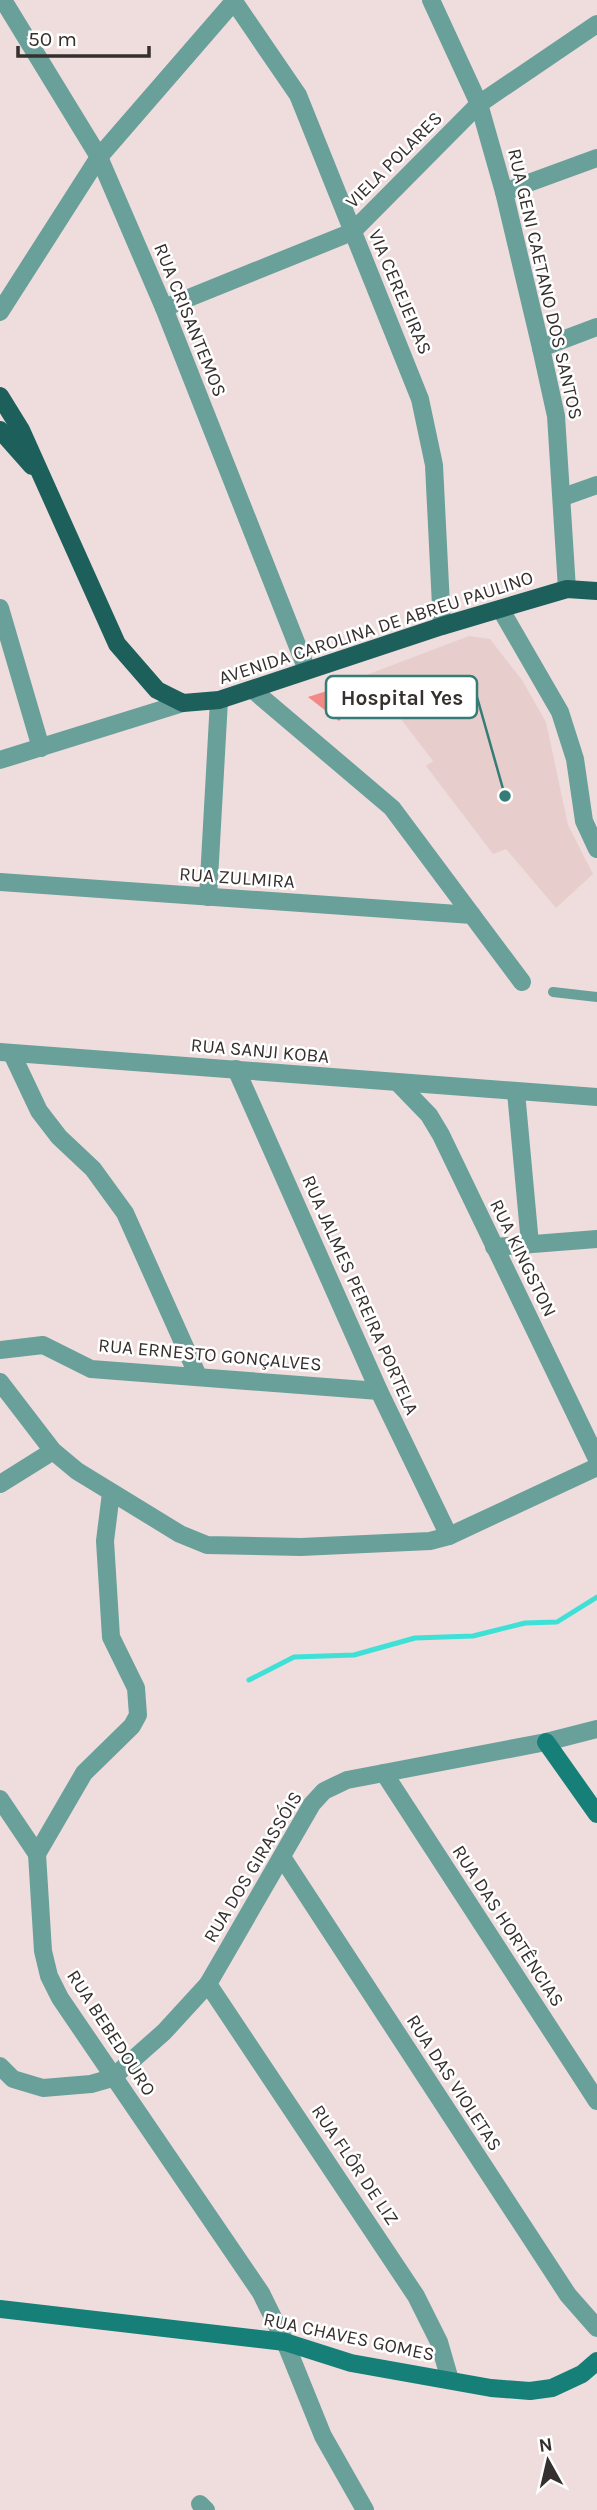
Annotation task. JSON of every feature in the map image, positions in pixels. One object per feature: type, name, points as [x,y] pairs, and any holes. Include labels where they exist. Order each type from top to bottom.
[{"type":"main road","points":[[0,396],[21,430],[46,482],[117,644],[157,690],[183,703]]},
{"type":"main road","points":[[0,430],[46,482]]},
{"type":"main road","name":"AVENIDA CAROLINA DE ABREU PAULINO","points":[[183,703],[219,701],[442,626],[567,589],[597,591]]},
{"type":"street","name":"RUA CRISANTEMOS","points":[[4,0],[99,157],[164,308],[307,670]]},
{"type":"street","points":[[0,312],[99,157],[234,0]]},
{"type":"street","name":"VIA CEREJEIRAS","points":[[234,0],[298,95],[420,400],[434,465],[442,626]]},
{"type":"street","name":"RUA GENI CAETANO DOS SANTOS","points":[[431,0],[479,104],[504,192],[541,348],[556,416],[567,589]]},
{"type":"street","name":"VIELA POLARES","points":[[164,308],[352,232],[479,104],[597,24]]},
{"type":"street","points":[[504,192],[597,158]]},
{"type":"street","points":[[541,348],[597,327]]},
{"type":"street","points":[[563,497],[597,485]]},
{"type":"street","points":[[0,608],[41,748]]},
{"type":"street","points":[[500,610],[560,712],[575,759],[584,821],[597,849]]},
{"type":"street","points":[[253,690],[392,808],[522,982]]},
{"type":"street","points":[[208,897],[219,701]]},
{"type":"street","points":[[0,760],[183,703]]},
{"type":"street","name":"RUA ZULMIRA","points":[[0,882],[472,915]]},
{"type":"street","points":[[6,1053],[39,1111],[59,1137],[93,1169],[125,1213],[198,1376]]},
{"type":"street","name":"RUA SANJI KOBA","points":[[6,1053],[597,1097]]},
{"type":"street","name":"RUA JALMES PEREIRA PORTELA","points":[[236,1069],[380,1391],[449,1536]]},
{"type":"street","name":"RUA KINGSTON","points":[[399,1084],[429,1115],[597,1459]]},
{"type":"street","points":[[516,1092],[530,1244]]},
{"type":"street","points":[[494,1247],[597,1239]]},
{"type":"street","name":"RUA ERNESTO GONÇALVES","points":[[0,1350],[43,1345],[91,1368],[380,1391]]},
{"type":"street","points":[[0,1382],[53,1451],[111,1493],[180,1534],[207,1545],[401,1545],[449,1536],[597,1467]]},
{"type":"street","points":[[0,1484],[53,1451]]},
{"type":"street","points":[[0,1799],[37,1854],[84,1773],[132,1727],[138,1715],[136,1688],[111,1637],[105,1541],[111,1493]]},
{"type":"street","name":"RUA DOS GIRASSÓIS","points":[[112,2078],[164,2032],[208,1984],[312,1804],[324,1791],[347,1780],[546,1742],[597,1729]]},
{"type":"street","points":[[546,1742],[597,1814]]},
{"type":"street","name":"RUA DAS HORTÊNCIAS","points":[[384,1773],[597,2101]]},
{"type":"street","name":"RUA BEBEDOURO","points":[[37,1854],[43,1951],[49,1976],[112,2078],[239,2260],[285,2342],[323,2436],[365,2510]]},
{"type":"street","name":"RUA DAS VIOLETAS","points":[[282,1857],[568,2295],[597,2328]]},
{"type":"street","name":"RUA FLÔR DE LIZ","points":[[208,1984],[416,2296],[439,2342],[450,2380]]},
{"type":"street","points":[[0,2066],[13,2079],[43,2088],[91,2084],[112,2078]]},
{"type":"street","name":"RUA CHAVES GOMES","points":[[0,2309],[285,2342],[351,2363],[491,2388],[530,2391],[567,2382],[597,2361]]},
{"type":"lane","points":[[553,992],[597,997]]},
{"type":"shaded area","points":[[469,636],[490,639],[522,680],[546,722],[568,825],[593,874],[556,908],[506,849],[493,854],[426,766],[433,761],[391,706],[353,680]]},
{"type":"building","points":[[349,684],[363,694],[339,721],[308,697]]},
{"type":"waterway","points":[[249,1680],[294,1657],[354,1655],[415,1638],[473,1636],[525,1623],[557,1622],[597,1597]]},
{"type":"place","name":"Hospital Yes","points":[[505,796]]}]
